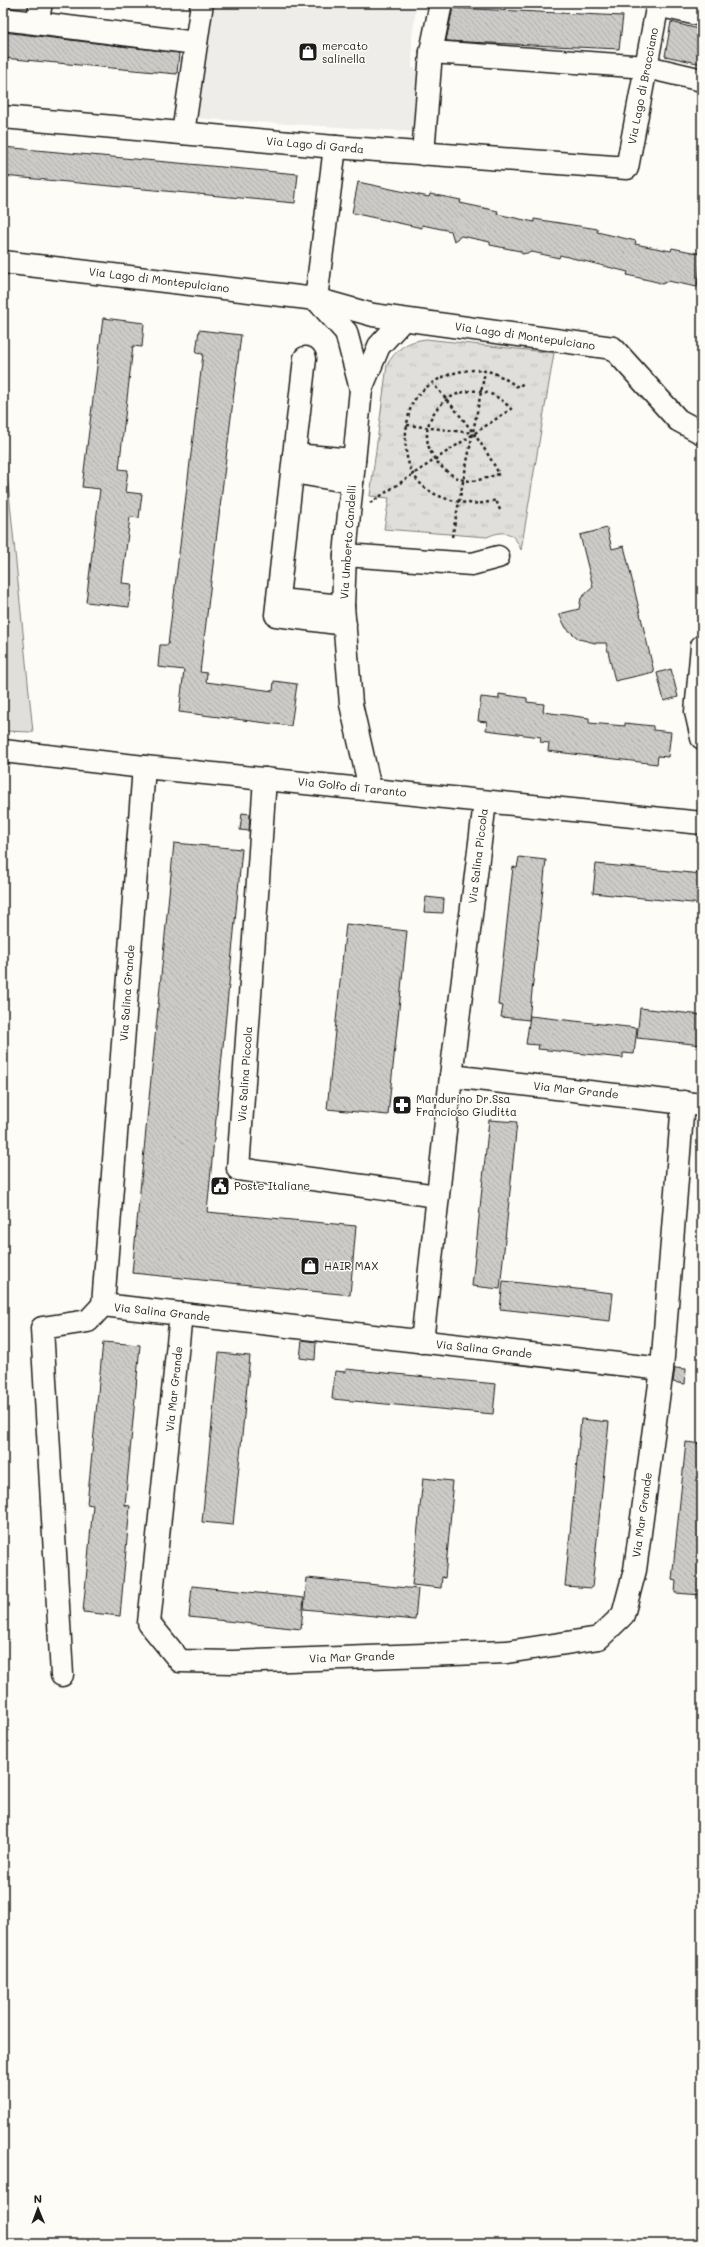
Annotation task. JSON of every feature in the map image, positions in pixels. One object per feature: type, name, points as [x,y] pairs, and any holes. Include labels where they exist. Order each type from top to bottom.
[{"type":"street","points":[[183,133],[202,3]]},
{"type":"street","points":[[424,154],[431,52],[442,3]]},
{"type":"street","points":[[658,4],[702,15]]},
{"type":"street","name":"Via Lago di Bracciano","points":[[627,168],[658,4]]},
{"type":"street","points":[[3,19],[39,13],[196,43]]},
{"type":"street","points":[[431,52],[647,67],[702,80]]},
{"type":"street","name":"Via Lago di Garda","points":[[3,117],[335,147],[627,168]]},
{"type":"street","points":[[316,299],[335,147]]},
{"type":"street","name":"Via Lago di Montepulciano","points":[[3,262],[316,299],[373,315],[403,320],[614,348],[678,420],[702,433]]},
{"type":"street","name":"Via Umberto Candelli","points":[[316,299],[346,332],[361,389]]},
{"type":"street","name":"Via Umberto Candelli","points":[[370,789],[351,704],[344,615],[345,555],[361,389],[379,346],[403,320]]},
{"type":"street","points":[[305,358],[277,608],[344,615]]},
{"type":"street","points":[[294,464],[354,460]]},
{"type":"street","points":[[294,464],[352,482]]},
{"type":"street","points":[[345,555],[472,564],[498,556]]},
{"type":"street","points":[[702,646],[696,712],[702,738]]},
{"type":"street","name":"Via Golfo di Taranto","points":[[3,751],[144,767],[702,823]]},
{"type":"street","name":"Via Salina Grande","points":[[144,767],[103,1306],[662,1369]]},
{"type":"street","name":"Via Salina Piccola","points":[[265,779],[238,1169],[437,1196]]},
{"type":"street","name":"Via Salina Piccola","points":[[422,1342],[450,1076],[485,802]]},
{"type":"street","name":"Via Mar Grande","points":[[450,1076],[693,1103]]},
{"type":"street","points":[[662,1369],[693,1103]]},
{"type":"street","points":[[62,1676],[42,1328],[88,1321],[103,1306]]},
{"type":"street","name":"Via Mar Grande","points":[[181,1314],[149,1623],[180,1661],[240,1661],[507,1652],[599,1638],[623,1615],[635,1570],[662,1369]]},
{"type":"path","points":[[500,510],[496,500],[484,504],[460,502],[431,493],[414,475],[408,464],[406,454],[407,425],[413,403],[433,384],[445,376],[471,369],[492,372],[518,387],[525,382]]},
{"type":"path","points":[[452,536],[485,372]]},
{"type":"path","points":[[366,506],[436,461],[473,434],[511,409],[492,393],[465,391],[447,399],[437,408],[428,428],[428,447],[436,461],[442,469],[464,480],[481,480],[499,474],[473,434],[447,399],[433,384]]},
{"type":"path","points":[[407,425],[473,434]]},
{"type":"shaded area","name":"mercato salinella","points":[[210,3],[417,3],[412,37],[412,68],[424,69],[419,132],[193,118]]},
{"type":"green space","points":[[426,339],[554,353],[521,550],[512,536],[504,533],[487,537],[384,529],[389,498],[370,496],[387,365],[398,350],[413,342]]},
{"type":"green space","points":[[3,433],[33,732],[3,731]]},
{"type":"building","points":[[453,8],[623,16],[619,49],[446,41]]},
{"type":"building","points":[[671,22],[702,30],[702,64],[665,56]]},
{"type":"building","points":[[3,32],[179,53],[177,74],[3,58]]},
{"type":"building","points":[[3,147],[298,174],[295,203],[3,176]]},
{"type":"building","points":[[358,182],[429,197],[430,194],[461,200],[460,203],[498,211],[497,214],[534,222],[534,219],[598,229],[597,232],[636,241],[635,244],[671,251],[672,248],[702,254],[697,287],[668,281],[662,284],[627,275],[628,272],[560,255],[559,258],[532,252],[522,254],[520,251],[490,245],[490,242],[461,236],[454,241],[451,231],[422,225],[422,228],[352,213]]},
{"type":"building","points":[[103,318],[144,323],[142,347],[133,346],[119,469],[128,470],[125,492],[142,494],[139,518],[130,517],[122,583],[132,584],[129,607],[86,602],[100,489],[82,487]]},
{"type":"building","points":[[199,330],[241,335],[200,672],[207,673],[206,682],[273,691],[274,681],[297,684],[291,726],[179,712],[184,670],[158,667],[160,645],[168,645],[203,354],[196,353]]},
{"type":"building","points":[[607,528],[612,549],[624,546],[654,672],[615,681],[606,643],[595,643],[579,639],[566,628],[559,614],[579,609],[581,598],[593,587],[580,535]]},
{"type":"building","points":[[671,669],[678,697],[664,701],[657,673]]},
{"type":"building","points":[[499,694],[527,698],[527,702],[544,704],[543,712],[589,718],[589,723],[625,726],[625,723],[653,726],[653,730],[671,732],[668,757],[658,756],[657,764],[548,751],[549,743],[540,742],[541,737],[486,730],[487,722],[478,721],[481,697],[499,699]]},
{"type":"building","points":[[242,813],[250,814],[249,831],[240,830]]},
{"type":"building","points":[[174,843],[242,849],[207,1212],[356,1226],[350,1295],[132,1273]]},
{"type":"building","points":[[519,857],[546,860],[529,1020],[501,1017],[503,1006],[498,1005],[513,867],[517,868]]},
{"type":"building","points":[[596,864],[702,874],[702,904],[593,893]]},
{"type":"building","points":[[426,897],[444,899],[443,913],[424,912]]},
{"type":"building","points":[[346,924],[407,931],[388,1115],[327,1109]]},
{"type":"building","points":[[640,1008],[702,1015],[702,1045],[637,1038]]},
{"type":"building","points":[[530,1016],[637,1028],[634,1054],[623,1053],[623,1058],[538,1049],[539,1045],[526,1044]]},
{"type":"building","points":[[489,1120],[517,1122],[500,1289],[472,1286]]},
{"type":"building","points":[[503,1281],[613,1293],[610,1321],[500,1309]]},
{"type":"building","points":[[302,1340],[316,1342],[315,1360],[300,1358]]},
{"type":"building","points":[[103,1342],[140,1345],[125,1505],[130,1506],[120,1616],[83,1612],[93,1505],[87,1504]]},
{"type":"building","points":[[219,1353],[250,1356],[233,1525],[202,1522]]},
{"type":"building","points":[[675,1368],[686,1369],[685,1384],[673,1382]]},
{"type":"building","points":[[346,1369],[496,1384],[493,1414],[332,1399],[335,1371],[346,1372]]},
{"type":"building","points":[[581,1419],[609,1422],[592,1588],[565,1586]]},
{"type":"building","points":[[686,1442],[702,1444],[702,1595],[675,1593],[676,1581],[672,1580]]},
{"type":"building","points":[[423,1478],[452,1481],[451,1491],[453,1491],[445,1578],[442,1577],[441,1588],[412,1585]]},
{"type":"building","points":[[307,1578],[418,1589],[415,1620],[304,1609]]},
{"type":"building","points":[[192,1586],[304,1598],[301,1629],[189,1617]]},
{"type":"place","name":"mercato salinella","points":[[308,52]]},
{"type":"place","name":"Mandurino Dr.Ssa Francioso Giuditta","points":[[402,1105]]},
{"type":"place","name":"Poste Italiane","points":[[220,1186]]},
{"type":"place","name":"HAIR MAX","points":[[310,1266]]}]
